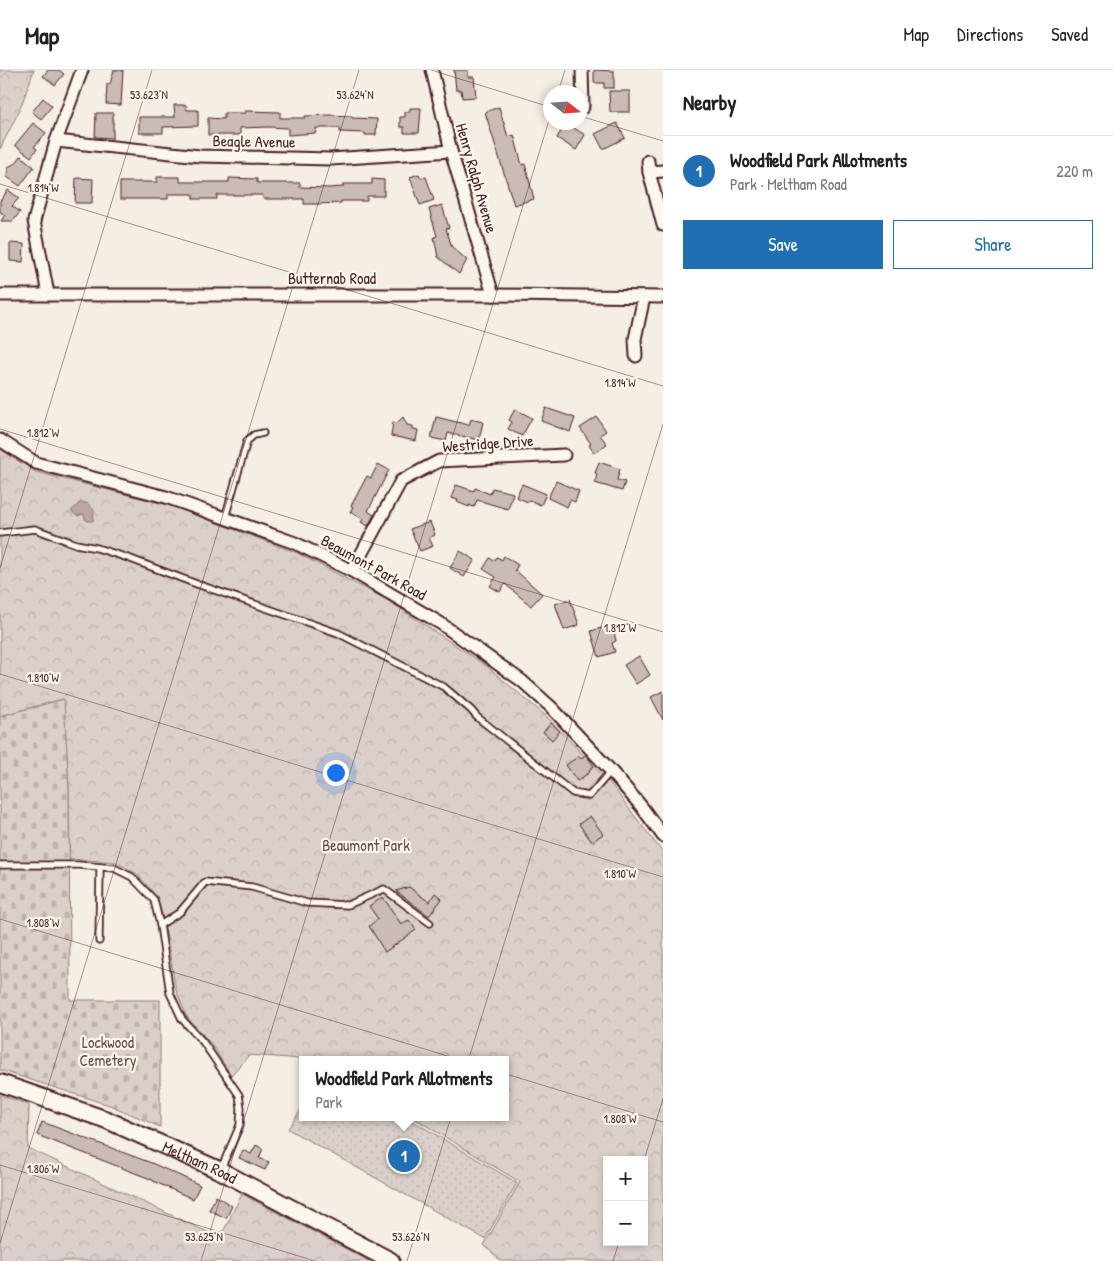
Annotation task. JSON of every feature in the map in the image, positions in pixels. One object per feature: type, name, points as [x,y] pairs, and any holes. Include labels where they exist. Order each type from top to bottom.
[{"type":"main road","name":"Meltham Road","points":[[0,1083],[107,1120],[220,1171],[391,1261]]},
{"type":"street","points":[[48,294],[34,221],[56,141],[82,70]]},
{"type":"street","name":"Henry Ralph Avenue","points":[[432,70],[451,151],[493,294]]},
{"type":"street","points":[[582,70],[582,85]]},
{"type":"street","name":"Beagle Avenue","points":[[56,141],[200,156],[331,159],[451,151]]},
{"type":"street","points":[[663,171],[648,166],[663,224]]},
{"type":"street","name":"Butternab Road","points":[[0,295],[493,294],[663,297]]},
{"type":"street","points":[[636,356],[635,339],[644,297]]},
{"type":"street","name":"Beaumont Park Road","points":[[0,440],[36,463],[166,497],[294,543],[352,572],[440,623],[522,681],[551,707],[611,771],[641,806],[663,836]]},
{"type":"street","name":"Westridge Drive","points":[[352,572],[401,481],[439,461],[564,455]]},
{"type":"lane","points":[[224,518],[247,440],[254,435],[263,433]]},
{"type":"lane","points":[[0,533],[34,529],[76,544],[97,548],[128,558],[194,583],[338,632],[444,687],[477,717],[573,793],[589,796],[611,771]]},
{"type":"lane","points":[[0,866],[114,868],[132,877],[154,900],[160,925],[170,993],[182,1019],[203,1042],[239,1094],[241,1108],[240,1125],[220,1171]]},
{"type":"lane","points":[[99,941],[100,867]]},
{"type":"lane","points":[[160,925],[180,912],[205,882],[252,887],[307,903],[348,905],[384,889],[430,923]]},
{"type":"green space","points":[[0,70],[34,70],[20,109],[0,149]]},
{"type":"green space","name":"Beaumont Park","points":[[0,449],[36,472],[168,505],[295,552],[389,601],[485,665],[546,716],[609,782],[663,853],[663,1261],[501,1261],[484,1245],[520,1182],[419,1121],[509,1121],[509,1056],[299,1056],[299,1059],[249,1055],[231,1075],[212,1045],[187,1017],[176,990],[158,898],[137,874],[116,862],[69,859],[69,789],[63,699],[0,716]]},
{"type":"green space","name":"Lockwood Cemetery","points":[[64,699],[69,789],[70,1000],[160,1000],[160,1127],[112,1106],[0,1070],[0,716]]},
{"type":"green space","points":[[0,1095],[29,1105],[28,1148],[220,1238],[242,1194],[369,1261],[0,1261]]},
{"type":"green space","points":[[299,1113],[299,1121],[413,1121],[517,1183],[485,1239],[288,1129]]},
{"type":"shaded area","points":[[80,503],[87,503],[94,510],[93,521],[85,519],[84,514],[77,516],[71,511]]},
{"type":"building","points":[[48,70],[59,70],[64,74],[55,85],[43,76]]},
{"type":"building","points":[[114,70],[123,70],[121,105],[106,104],[107,84],[110,84]]},
{"type":"building","points":[[454,70],[468,70],[468,77],[474,77],[476,97],[462,98],[461,90],[456,90]]},
{"type":"building","points":[[594,70],[614,71],[614,88],[604,88],[604,83],[594,83]]},
{"type":"building","points":[[609,91],[630,91],[630,112],[610,112]]},
{"type":"building","points":[[43,98],[52,106],[41,119],[32,112]]},
{"type":"building","points":[[174,105],[186,105],[187,110],[198,110],[198,126],[163,127],[163,133],[139,133],[139,117],[175,117]]},
{"type":"building","points":[[499,107],[508,137],[514,135],[522,165],[525,164],[534,199],[514,205],[485,112]]},
{"type":"building","points":[[410,108],[421,108],[419,133],[404,133],[404,127],[400,127],[400,117],[405,117],[405,112],[410,112]]},
{"type":"building","points":[[245,111],[280,112],[280,118],[330,115],[377,119],[376,135],[340,132],[340,128],[316,128],[316,133],[288,135],[288,128],[268,127],[240,128],[240,135],[208,135],[208,118],[224,119],[224,113],[245,113]]},
{"type":"building","points":[[96,113],[113,113],[113,138],[95,137]]},
{"type":"building","points":[[33,123],[46,133],[34,147],[37,149],[31,157],[15,145]]},
{"type":"building","points":[[617,123],[625,138],[603,149],[595,134]]},
{"type":"building","points":[[562,130],[577,130],[585,135],[576,150],[557,138]]},
{"type":"building","points":[[21,156],[34,167],[20,186],[6,176],[8,167],[16,163]]},
{"type":"building","points":[[419,174],[421,178],[426,177],[434,200],[420,205],[410,177]]},
{"type":"building","points":[[157,177],[180,177],[180,182],[229,182],[229,178],[257,179],[257,183],[300,183],[300,187],[329,188],[343,187],[343,184],[372,184],[372,179],[384,180],[384,196],[367,196],[367,201],[341,201],[341,203],[316,204],[304,204],[304,199],[263,199],[263,195],[217,195],[217,199],[193,199],[193,194],[168,194],[168,199],[120,199],[120,182],[157,182]]},
{"type":"building","points":[[76,178],[93,179],[92,203],[75,203]]},
{"type":"building","points":[[8,190],[19,198],[12,206],[20,212],[13,221],[1,221],[5,215],[0,212],[0,201]]},
{"type":"building","points":[[442,205],[449,228],[446,229],[452,247],[467,260],[459,274],[438,257],[434,237],[437,236],[429,209]]},
{"type":"building","points":[[10,243],[24,244],[23,262],[10,261]]},
{"type":"building","points":[[546,408],[575,418],[570,432],[541,421]]},
{"type":"building","points":[[515,409],[532,418],[522,436],[508,429],[512,422],[509,420]]},
{"type":"building","points":[[403,417],[407,425],[413,426],[413,429],[418,430],[416,441],[391,436],[393,422],[397,423]]},
{"type":"building","points":[[436,417],[469,425],[471,419],[483,422],[479,440],[448,433],[446,441],[431,438]]},
{"type":"building","points":[[597,417],[606,431],[600,435],[607,444],[594,453],[589,445],[591,444],[580,428]]},
{"type":"building","points":[[599,462],[620,469],[617,480],[625,482],[622,491],[595,483],[597,474],[595,473]]},
{"type":"building","points":[[378,464],[389,470],[368,511],[374,515],[368,526],[361,522],[363,519],[350,512],[353,507],[351,506],[367,476],[371,478]]},
{"type":"building","points":[[556,481],[579,491],[575,502],[570,500],[567,507],[548,498]]},
{"type":"building","points":[[522,484],[546,494],[541,505],[516,497]]},
{"type":"building","points":[[456,485],[474,491],[475,488],[490,494],[492,488],[513,493],[508,509],[477,500],[474,507],[469,505],[469,507],[451,498]]},
{"type":"building","points":[[430,522],[435,535],[429,538],[433,546],[420,551],[410,529]]},
{"type":"building","points":[[460,551],[475,560],[464,577],[450,568]]},
{"type":"building","points":[[504,556],[518,565],[515,570],[542,594],[531,606],[505,584],[500,592],[490,586],[496,577],[483,569],[490,558],[494,561],[497,557],[502,560]]},
{"type":"building","points":[[570,599],[579,625],[564,630],[555,604]]},
{"type":"building","points":[[605,627],[607,633],[614,631],[616,641],[612,643],[615,652],[599,657],[591,631]]},
{"type":"building","points":[[639,656],[650,675],[636,684],[624,665]]},
{"type":"building","points":[[663,691],[663,720],[651,697]]},
{"type":"building","points":[[551,723],[560,731],[552,740],[543,732]]},
{"type":"building","points":[[586,755],[594,766],[589,770],[590,772],[577,781],[566,765],[579,756],[581,758]]},
{"type":"building","points":[[590,816],[603,834],[592,842],[579,824]]},
{"type":"building","points":[[409,887],[429,902],[435,893],[442,899],[429,916],[396,891]]},
{"type":"building","points":[[383,897],[401,924],[409,920],[416,930],[385,952],[369,926],[378,919],[369,906]]},
{"type":"building","points":[[42,1122],[154,1164],[200,1185],[193,1199],[153,1180],[37,1135]]},
{"type":"building","points":[[256,1145],[263,1149],[259,1158],[269,1162],[265,1170],[239,1158],[243,1150],[251,1154]]},
{"type":"building","points":[[216,1196],[232,1206],[226,1218],[209,1210]]},
{"type":"place","name":"Woodfield Park Allotments","points":[[404,1156]]}]
